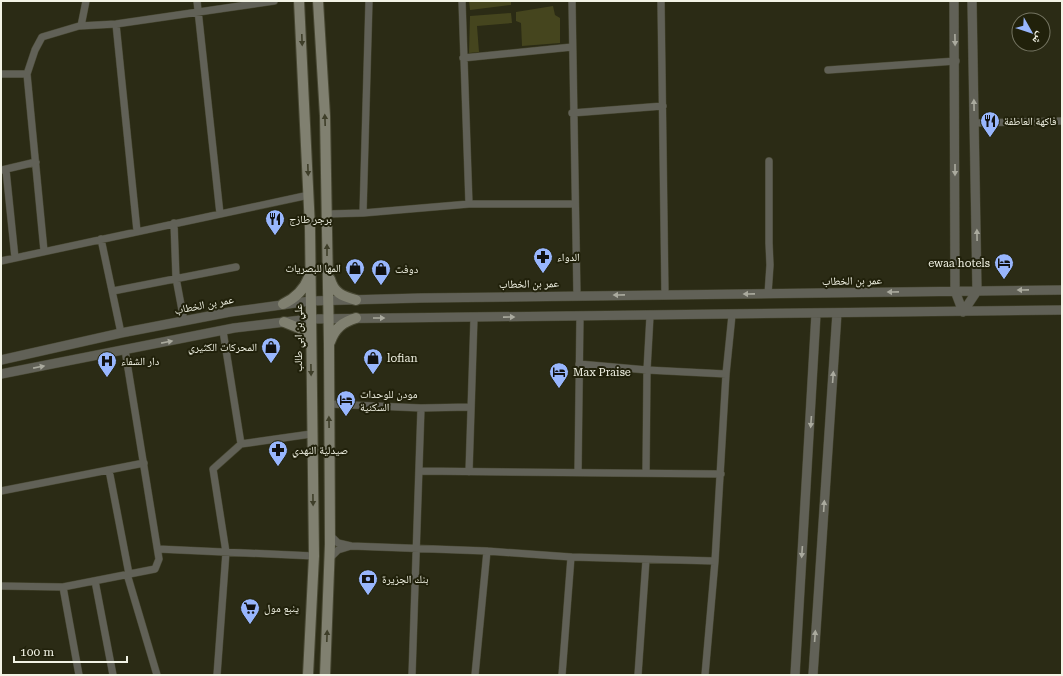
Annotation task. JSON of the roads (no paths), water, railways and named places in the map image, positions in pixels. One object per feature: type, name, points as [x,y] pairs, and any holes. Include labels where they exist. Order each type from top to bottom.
[{"type":"main road","name":"علي بن ابي طالب","points":[[299,1],[309,195],[311,434],[314,556],[308,675]]},
{"type":"main road","points":[[318,1],[325,116],[329,345],[330,535],[325,675]]},
{"type":"main road","points":[[283,304],[293,299],[301,292],[310,273]]},
{"type":"main road","points":[[328,273],[336,292],[342,296],[356,300]]},
{"type":"main road","points":[[329,345],[338,327],[346,321],[356,318]]},
{"type":"main road","points":[[284,322],[301,330],[306,336],[310,345]]},
{"type":"street","points":[[81,26],[86,1]]},
{"type":"street","points":[[197,1],[220,214]]},
{"type":"street","points":[[44,251],[27,74],[35,50],[42,37],[81,26],[116,24],[274,1]]},
{"type":"street","points":[[363,214],[369,1]]},
{"type":"street","points":[[462,1],[469,204]]},
{"type":"street","points":[[572,1],[572,113],[576,296]]},
{"type":"street","points":[[661,1],[665,295]]},
{"type":"street","points":[[954,1],[956,61],[955,292],[963,312]]},
{"type":"street","points":[[963,312],[978,291],[972,1]]},
{"type":"street","points":[[116,24],[137,231]]},
{"type":"street","points":[[463,58],[572,47]]},
{"type":"street","points":[[828,70],[956,61]]},
{"type":"street","points":[[1,74],[27,74]]},
{"type":"street","points":[[572,113],[663,106]]},
{"type":"street","points":[[974,123],[1062,121]]},
{"type":"street","points":[[768,294],[770,265],[769,161]]},
{"type":"street","points":[[15,258],[3,170],[36,162]]},
{"type":"street","points":[[1,261],[309,195]]},
{"type":"street","points":[[327,214],[363,214],[469,204],[575,204]]},
{"type":"street","points":[[174,223],[176,278],[184,320]]},
{"type":"street","points":[[101,239],[113,292],[120,333]]},
{"type":"street","points":[[113,292],[236,267]]},
{"type":"street","name":"عمر بن الخطاب","points":[[1,360],[184,320],[310,301],[1062,290]]},
{"type":"street","points":[[1,374],[223,331],[310,319],[1062,310]]},
{"type":"street","points":[[812,675],[837,313]]},
{"type":"street","points":[[795,675],[816,314]]},
{"type":"street","points":[[705,675],[721,474],[726,374],[732,315]]},
{"type":"street","points":[[578,472],[580,316]]},
{"type":"street","points":[[646,473],[647,370],[650,316]]},
{"type":"street","points":[[469,472],[474,318]]},
{"type":"street","points":[[223,331],[241,444]]},
{"type":"street","points":[[1,586],[63,586],[155,569],[160,558],[124,350]]},
{"type":"street","points":[[579,364],[647,370],[726,374]]},
{"type":"street","points":[[329,404],[421,408],[470,407]]},
{"type":"street","points":[[412,675],[421,408]]},
{"type":"street","points":[[218,675],[226,552],[213,469],[241,444],[311,434]]},
{"type":"street","points":[[1,491],[144,463]]},
{"type":"street","points":[[109,470],[128,574],[157,675]]},
{"type":"street","points":[[419,471],[721,474]]},
{"type":"street","points":[[330,535],[338,543],[351,546],[487,551],[570,557],[714,561]]},
{"type":"street","points":[[329,560],[338,550],[351,546]]},
{"type":"street","points":[[158,548],[314,556]]},
{"type":"street","points":[[475,675],[487,551]]},
{"type":"street","points":[[562,675],[570,557]]},
{"type":"street","points":[[638,675],[646,560]]},
{"type":"street","points":[[95,581],[113,675]]},
{"type":"street","points":[[63,586],[79,675]]},
{"type":"place","name":"فاكهة العاطفة","points":[[990,138]]},
{"type":"place","name":"برجر طازج","points":[[275,236]]},
{"type":"place","name":"الدواء","points":[[543,274]]},
{"type":"place","name":"ewaa hotels","points":[[1004,280]]},
{"type":"place","name":"المها للبصريات","points":[[355,285]]},
{"type":"place","name":"دوفت","points":[[381,286]]},
{"type":"place","name":"المحركات الكثيري","points":[[271,364]]},
{"type":"place","name":"lofian","points":[[373,375]]},
{"type":"place","name":"دار الشفاء","points":[[107,378]]},
{"type":"place","name":"Max Praise","points":[[559,389]]},
{"type":"place","name":"مودن للوحدات السكنية","points":[[346,417]]},
{"type":"place","name":"صيدلية النهدي","points":[[278,467]]},
{"type":"place","name":"بنك الجزيرة","points":[[368,596]]},
{"type":"place","name":"ينبع مول","points":[[250,625]]}]
